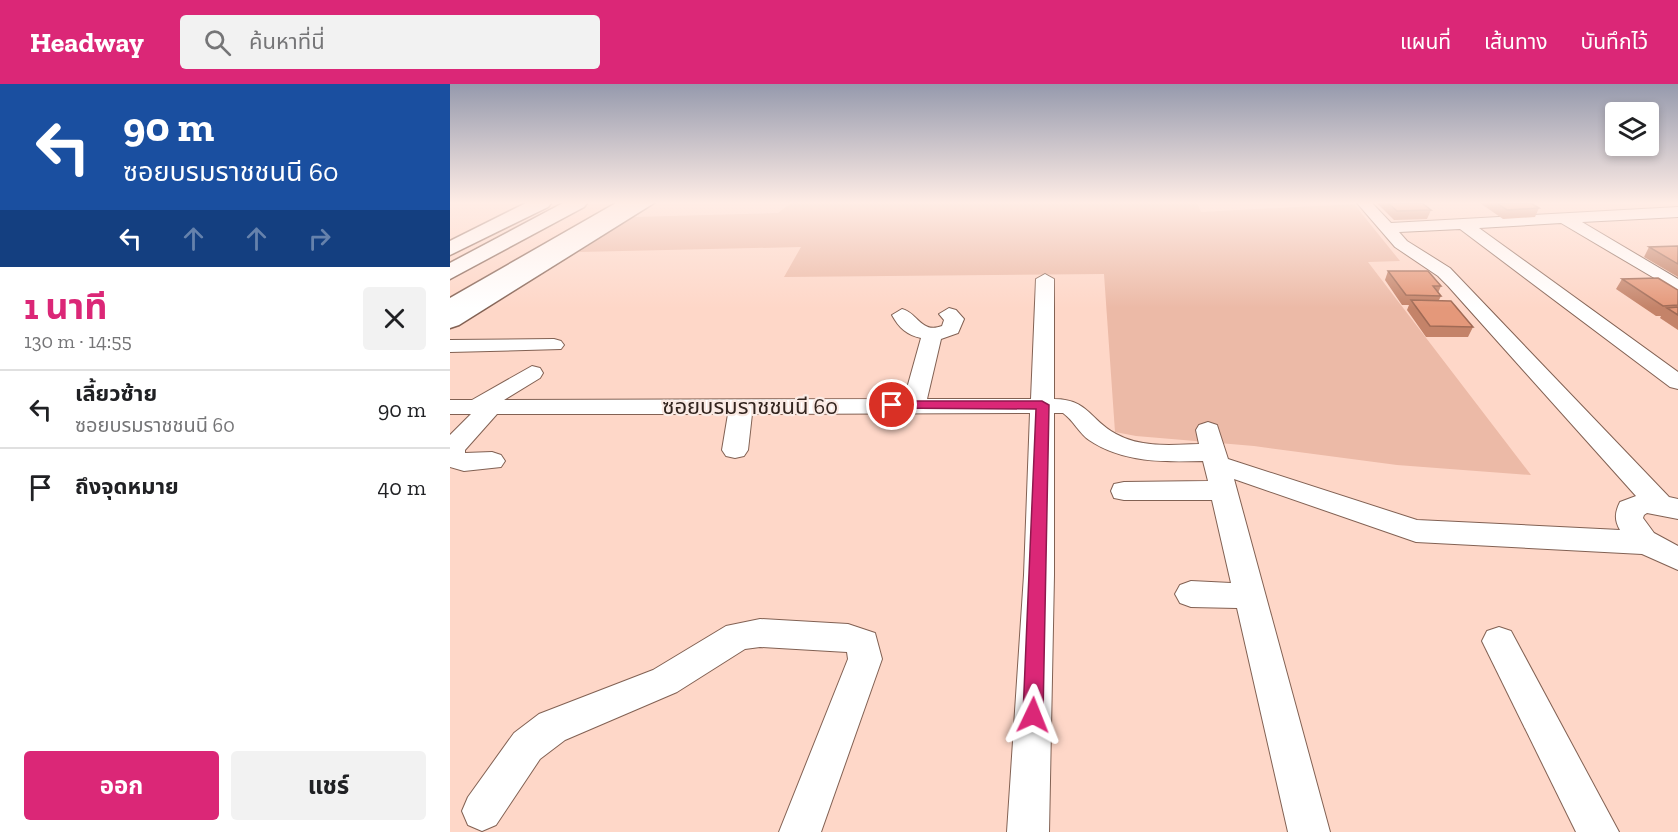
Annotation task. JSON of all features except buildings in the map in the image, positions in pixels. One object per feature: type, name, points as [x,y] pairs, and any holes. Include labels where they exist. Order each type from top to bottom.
[{"type":"main road","points":[[450,249],[472,238]]},
{"type":"main road","points":[[450,259],[490,238]]},
{"type":"main road","points":[[450,267],[504,238]]},
{"type":"main road","points":[[450,272],[513,238]]},
{"type":"main road","points":[[450,286],[536,238]]},
{"type":"main road","points":[[450,295],[550,238]]},
{"type":"main road","points":[[450,308],[570,238]]},
{"type":"main road","points":[[450,320],[586,238]]},
{"type":"street","points":[[1396,238],[1401,244],[1444,272],[1669,506]]},
{"type":"street","points":[[1483,238],[1678,382]]},
{"type":"street","points":[[1597,238],[1678,287]]},
{"type":"street","points":[[1029,832],[1045,279]]},
{"type":"street","points":[[903,315],[906,325],[913,330],[932,334],[951,329],[954,319],[948,314]]},
{"type":"street","points":[[914,405],[932,334]]},
{"type":"street","points":[[450,346],[554,345]]},
{"type":"street","points":[[492,461],[464,462],[452,459],[452,448],[485,406],[532,373]]},
{"type":"street","points":[[735,450],[741,406]]},
{"type":"street","name":"ซอยบรมราชชนนี 60","points":[[450,407],[1066,406],[1077,409],[1093,432],[1120,448],[1215,459]]},
{"type":"street","points":[[1124,491],[1215,459],[1416,531],[1648,543]]},
{"type":"street","points":[[1215,459],[1309,832]]},
{"type":"street","points":[[1669,506],[1637,505],[1630,509],[1628,516],[1630,524],[1648,543],[1678,558]]},
{"type":"street","points":[[1191,594],[1250,596]]},
{"type":"street","points":[[482,811],[526,746],[552,727],[664,681],[738,636],[760,633],[848,638],[863,643],[865,659],[800,832]]},
{"type":"street","points":[[1499,642],[1598,832]]},
{"type":"shaded area","points":[[600,238],[1381,238],[1400,261],[1368,262],[1531,475],[1397,465],[1254,446],[1136,436],[1115,432],[1104,274],[784,277],[801,247],[579,252]]},
{"type":"route","points":[[892,405],[1042,405],[1039,574],[1033,715]]}]
